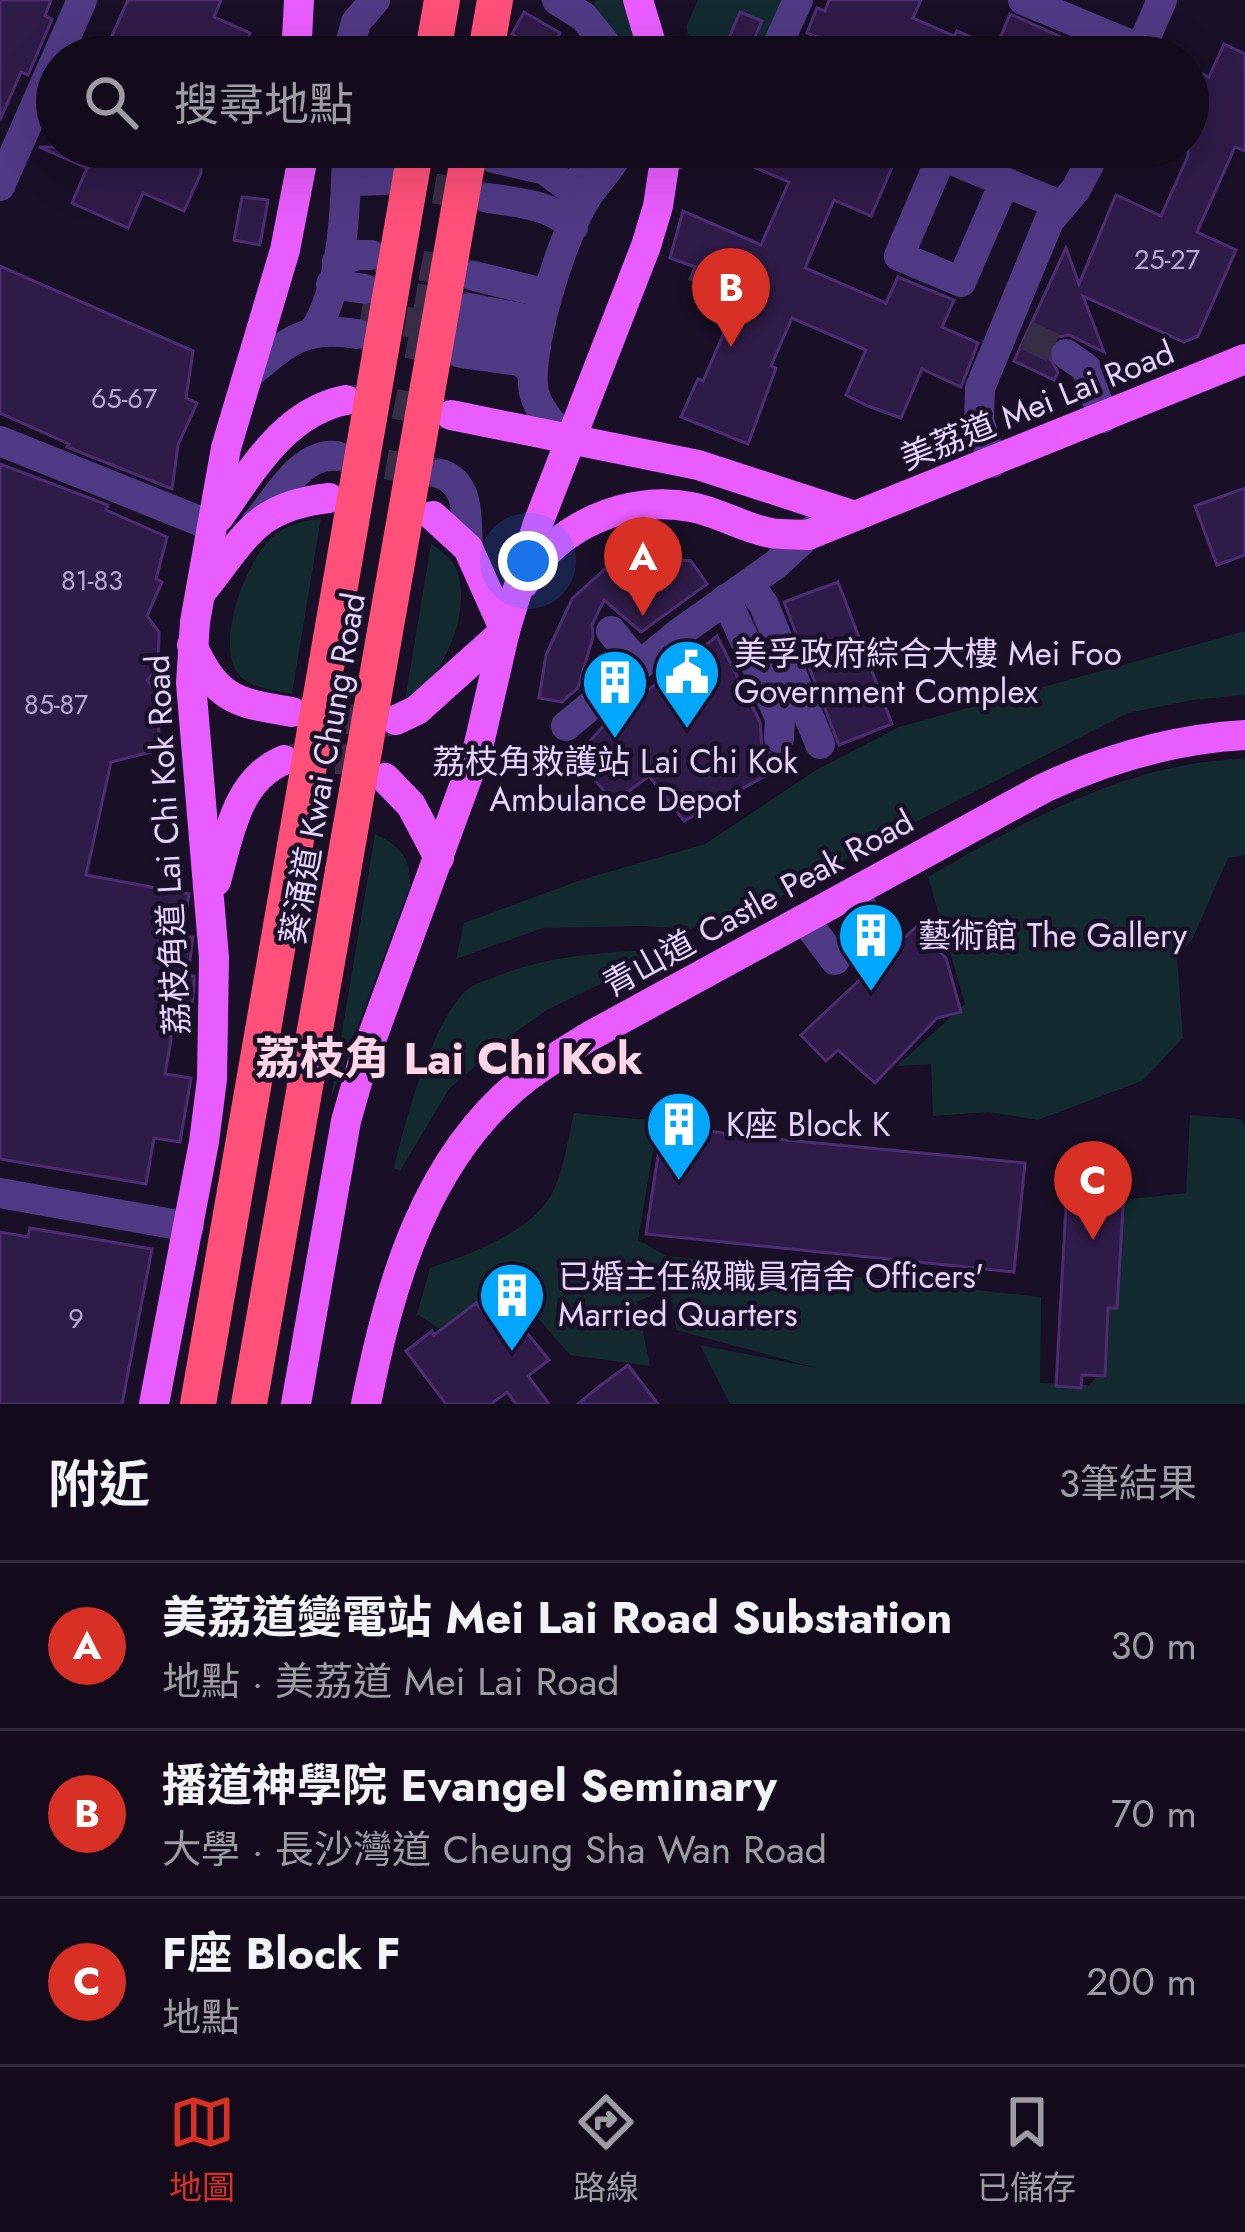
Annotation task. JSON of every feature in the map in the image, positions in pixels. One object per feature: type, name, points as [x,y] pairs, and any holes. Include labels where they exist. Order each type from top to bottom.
[{"type":"highway","points":[[436,36],[442,0]]},
{"type":"highway","points":[[489,36],[495,0]]},
{"type":"highway","name":"葵涌道 Kwai Chung Road","points":[[198,1404],[412,168]]},
{"type":"highway","name":"葵涌道 Kwai Chung Road","points":[[249,1404],[343,871],[479,168]]},
{"type":"main road","points":[[297,36],[299,0]]},
{"type":"main road","points":[[638,0],[649,36]]},
{"type":"main road","name":"荔枝角道 Lai Chi Kok Road","points":[[154,1404],[212,1079],[211,898],[190,683],[192,645],[226,448],[289,232],[301,168]]},
{"type":"main road","points":[[296,1404],[346,1120],[381,1007],[478,748],[509,617],[568,440],[646,247],[663,168]]},
{"type":"main road","name":"美荔道 Mei Lai Road","points":[[808,535],[845,512],[992,463],[1245,359]]},
{"type":"main road","points":[[212,526],[284,432],[304,415],[346,400]]},
{"type":"main road","points":[[451,415],[698,465],[845,512]]},
{"type":"main road","points":[[199,595],[256,523],[295,502],[329,498]]},
{"type":"main road","points":[[396,720],[417,710],[509,617],[528,575],[582,525],[635,506],[690,506],[768,532],[808,535]]},
{"type":"main road","points":[[433,516],[468,548],[509,617]]},
{"type":"main road","points":[[192,645],[217,689],[254,706],[292,712]]},
{"type":"main road","name":"青山道 Castle Peak Road","points":[[366,1404],[394,1284],[411,1234],[451,1164],[507,1095],[590,1036],[1079,772],[1148,749],[1245,735]]},
{"type":"main road","points":[[211,898],[238,808],[268,767],[284,760]]},
{"type":"main road","points":[[385,778],[411,805],[439,858]]},
{"type":"street","points":[[66,36],[82,0]]},
{"type":"street","points":[[352,36],[356,22],[375,0]]},
{"type":"street","points":[[556,0],[584,17],[599,36]]},
{"type":"street","points":[[782,36],[798,0]]},
{"type":"street","points":[[1024,0],[1057,7],[1109,36]]},
{"type":"street","points":[[1146,36],[1162,0]]},
{"type":"street","points":[[0,186],[36,104]]},
{"type":"street","points":[[327,296],[348,168]]},
{"type":"street","points":[[352,168],[356,181],[384,180]]},
{"type":"street","points":[[538,168],[545,170],[579,213]]},
{"type":"street","points":[[579,213],[580,168]]},
{"type":"street","points":[[539,335],[465,331],[519,361],[539,335],[579,213],[608,168]]},
{"type":"street","points":[[992,463],[978,409],[980,388],[1016,339],[1048,221],[1087,168]]},
{"type":"street","points":[[1004,183],[1060,205]]},
{"type":"street","points":[[488,198],[563,216],[579,213]]},
{"type":"street","points":[[250,373],[327,296],[345,258],[371,255]]},
{"type":"street","points":[[474,276],[536,290],[539,335],[534,392],[544,416],[568,440]]},
{"type":"street","points":[[327,296],[361,313],[327,296]]},
{"type":"street","points":[[1071,362],[1103,418]]},
{"type":"street","points":[[0,441],[212,526]]},
{"type":"street","points":[[256,523],[307,462],[315,456],[337,455]]},
{"type":"street","points":[[441,474],[458,483],[463,494],[468,548]]},
{"type":"street","points":[[566,727],[638,664],[808,535]]},
{"type":"street","points":[[737,591],[780,718],[779,738]]},
{"type":"street","points":[[737,591],[764,605],[820,745]]},
{"type":"street","points":[[611,632],[638,664]]},
{"type":"street","points":[[852,893],[874,925]]},
{"type":"street","points":[[805,920],[835,960]]},
{"type":"street","points":[[0,1193],[189,1227]]},
{"type":"green space","points":[[596,0],[621,0],[635,36],[618,36],[592,6]]},
{"type":"green space","points":[[698,0],[806,0],[789,36],[689,36],[686,27]]},
{"type":"green space","points":[[321,518],[292,694],[257,686],[240,676],[232,662],[232,623],[245,579],[277,533]]},
{"type":"green space","points":[[431,544],[451,560],[459,580],[459,619],[432,677],[405,700]]},
{"type":"green space","points":[[1245,631],[1245,695],[1128,713],[732,919],[690,929],[543,928],[456,959],[464,923],[581,880],[705,844],[816,770],[899,727]]},
{"type":"green space","points":[[1245,759],[1245,855],[1228,858],[1193,938],[1177,957],[1183,1038],[1142,1081],[1038,1120],[989,1112],[933,1116],[931,1064],[897,1066],[965,1004],[928,877],[1040,816],[1120,782],[1203,762]]},
{"type":"green space","points":[[375,834],[402,854],[410,886],[331,1098]]},
{"type":"green space","points":[[673,949],[547,1010],[514,1033],[449,1089],[400,1171],[394,1168],[432,1047],[469,988],[558,959]]},
{"type":"green space","points":[[574,1113],[658,1121],[638,1240],[667,1256],[1041,1297],[1040,1383],[1089,1385],[1101,1372],[1121,1200],[1186,1193],[1190,1115],[1240,1119],[1245,1127],[1245,1404],[730,1404],[700,1345],[817,1368],[676,1330],[670,1287],[637,1302],[650,1366],[570,1355],[521,1299],[504,1300],[441,1330],[417,1314],[430,1268],[502,1238],[546,1202],[561,1169]]},
{"type":"building","points":[[0,0],[51,0],[45,16],[52,19],[45,36],[36,36],[36,56],[28,75],[21,72],[0,120]]},
{"type":"building","points":[[128,0],[221,0],[214,17],[250,33],[249,36],[112,36]]},
{"type":"building","points":[[829,0],[921,0],[913,18],[954,36],[807,33],[817,8],[825,11]]},
{"type":"building","points":[[524,12],[560,33],[558,36],[512,34]]},
{"type":"building","points":[[740,12],[762,21],[755,36],[730,36]]},
{"type":"building","points":[[1010,14],[1059,36],[1001,36]]},
{"type":"building","points":[[1224,44],[1245,54],[1245,151],[1235,147],[1197,232],[1236,250],[1198,336],[1184,342],[1083,296],[1104,352],[1069,335],[1057,337],[1047,353],[1058,372],[1054,380],[1014,361],[1066,248],[1079,284],[1116,195],[1161,216],[1183,168],[1209,168],[1209,77]]},
{"type":"building","points":[[87,168],[201,168],[184,211],[143,193],[128,228],[72,203]]},
{"type":"building","points":[[756,168],[892,168],[871,216],[834,200],[805,268],[886,303],[898,277],[954,300],[942,327],[978,343],[961,387],[922,369],[901,418],[868,406],[846,395],[866,350],[792,318],[771,366],[776,368],[748,444],[681,417],[698,379],[703,381],[738,300],[690,279],[695,267],[670,258],[683,211],[761,245],[789,182]]},
{"type":"building","points":[[242,197],[268,200],[260,245],[234,240]]},
{"type":"building","points":[[0,266],[193,351],[186,398],[197,403],[178,445],[172,489],[67,447],[69,444],[0,413]]},
{"type":"building","points":[[0,464],[108,505],[106,510],[167,537],[156,579],[162,582],[147,616],[159,632],[158,669],[147,680],[158,696],[159,750],[111,762],[86,875],[189,894],[182,936],[193,937],[188,975],[194,976],[192,1003],[170,999],[171,1040],[165,1074],[191,1078],[180,1142],[154,1138],[146,1184],[0,1159]]},
{"type":"building","points":[[1245,488],[1245,555],[1217,565],[1195,506]]},
{"type":"building","points":[[617,558],[614,567],[658,558],[691,561],[707,584],[641,632],[604,600],[592,625],[578,688],[562,702],[539,698],[546,655],[572,599]]},
{"type":"building","points":[[838,582],[892,724],[839,745],[784,602]]},
{"type":"building","name":"美孚政府綜合大樓 Mei Foo Government Complex","points":[[717,636],[760,722],[762,748],[777,757],[789,755],[792,761],[684,821],[649,776],[614,802],[575,758],[606,723]]},
{"type":"building","points":[[916,927],[946,958],[961,1012],[937,1018],[875,1083],[838,1050],[826,1061],[801,1035]]},
{"type":"building","points":[[663,1123],[734,1135],[1025,1163],[1014,1272],[646,1234]]},
{"type":"building","points":[[1068,1170],[1125,1174],[1117,1308],[1108,1308],[1105,1376],[1082,1375],[1081,1388],[1056,1386]]},
{"type":"building","points":[[30,1228],[152,1249],[122,1404],[0,1404],[0,1232],[28,1237]]},
{"type":"building","name":"已婚主任級職員宿舍 Officers' Married Quarters","points":[[476,1303],[505,1342],[523,1328],[549,1360],[528,1376],[549,1404],[516,1404],[507,1392],[491,1404],[446,1404],[406,1351]]},
{"type":"building","points":[[628,1365],[658,1404],[578,1404],[601,1385]]},
{"type":"tunnel","points":[[390,181],[484,197]]},
{"type":"tunnel","points":[[377,257],[471,275]]},
{"type":"tunnel","points":[[371,290],[466,307]]},
{"type":"tunnel","points":[[361,314],[461,331]]},
{"type":"tunnel","points":[[363,335],[457,352]]},
{"type":"tunnel","points":[[1026,335],[1066,354]]},
{"type":"tunnel","points":[[350,400],[445,414]]},
{"type":"tunnel","points":[[342,457],[437,473]]},
{"type":"tunnel","points":[[295,712],[390,721]]},
{"type":"tunnel","points":[[290,759],[344,759],[382,776]]},
{"type":"place","name":"播道神學院 Evangel Seminary","points":[[731,347]]},
{"type":"place","name":"美荔道變電站 Mei Lai Road Substation","points":[[643,616]]},
{"type":"place","name":"美孚政府綜合大樓 Mei Foo Government Complex","points":[[687,731]]},
{"type":"place","name":"荔枝角救護站 Lai Chi Kok Ambulance Depot","points":[[615,741]]},
{"type":"place","name":"藝術館 The Gallery","points":[[871,994]]},
{"type":"place","name":"K座 Block K","points":[[679,1183]]},
{"type":"place","name":"F座 Block F","points":[[1093,1240]]},
{"type":"place","name":"已婚主任級職員宿舍 Officers' Married Quarters","points":[[512,1354]]},
{"type":"district","name":"荔枝角 Lai Chi Kok","points":[[449,1058]]}]
